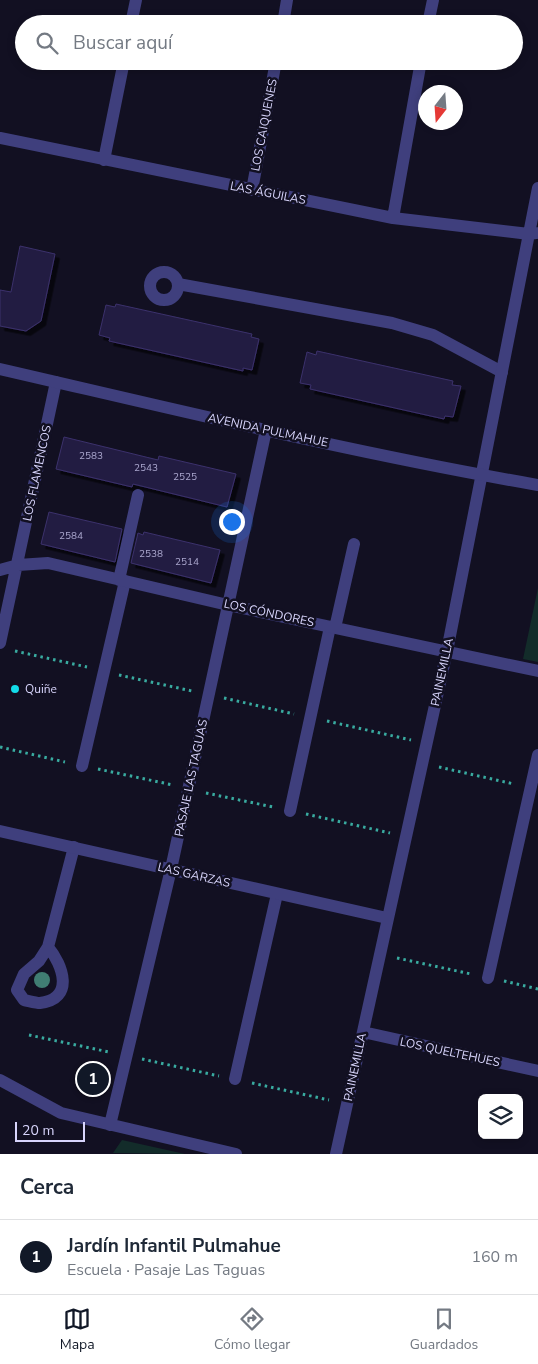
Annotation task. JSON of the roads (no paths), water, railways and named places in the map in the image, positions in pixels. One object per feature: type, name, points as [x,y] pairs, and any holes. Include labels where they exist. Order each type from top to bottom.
[{"type":"street","points":[[133,15],[136,0]]},
{"type":"street","points":[[284,15],[287,0]]},
{"type":"street","points":[[430,15],[433,0]]},
{"type":"street","points":[[104,160],[122,70]]},
{"type":"street","name":"LOS CAIQUENES","points":[[252,190],[274,70]]},
{"type":"street","points":[[393,218],[420,70]]},
{"type":"street","name":"LAS ÁGUILAS","points":[[0,138],[393,218],[534,233]]},
{"type":"street","name":"PAINEMILLA","points":[[336,1154],[446,651],[502,372],[534,233],[538,188]]},
{"type":"street","points":[[178,284],[392,323],[432,335],[502,372]]},
{"type":"street","name":"AVENIDA PULMAHUE","points":[[0,369],[266,430],[538,485]]},
{"type":"street","name":"LOS FLAMENCOS","points":[[0,643],[56,382]]},
{"type":"street","name":"PASAJE LAS TAGUAS","points":[[110,1125],[171,870],[266,430]]},
{"type":"street","points":[[82,766],[122,580],[138,495]]},
{"type":"street","points":[[290,811],[354,544]]},
{"type":"street","name":"LOS CÓNDORES","points":[[0,570],[18,565],[48,563],[228,605],[538,671]]},
{"type":"street","points":[[488,978],[538,755]]},
{"type":"street","name":"LAS GARZAS","points":[[0,831],[387,918]]},
{"type":"street","points":[[48,947],[74,847]]},
{"type":"street","points":[[235,1079],[277,894]]},
{"type":"street","name":"LOS QUELTEHUES","points":[[363,1032],[538,1071]]},
{"type":"street","points":[[0,1080],[61,1113],[236,1154]]},
{"type":"place","name":"Quiñe","points":[[15,689]]},
{"type":"place","name":"Jardín Infantil Pulmahue","points":[[93,1079]]}]
